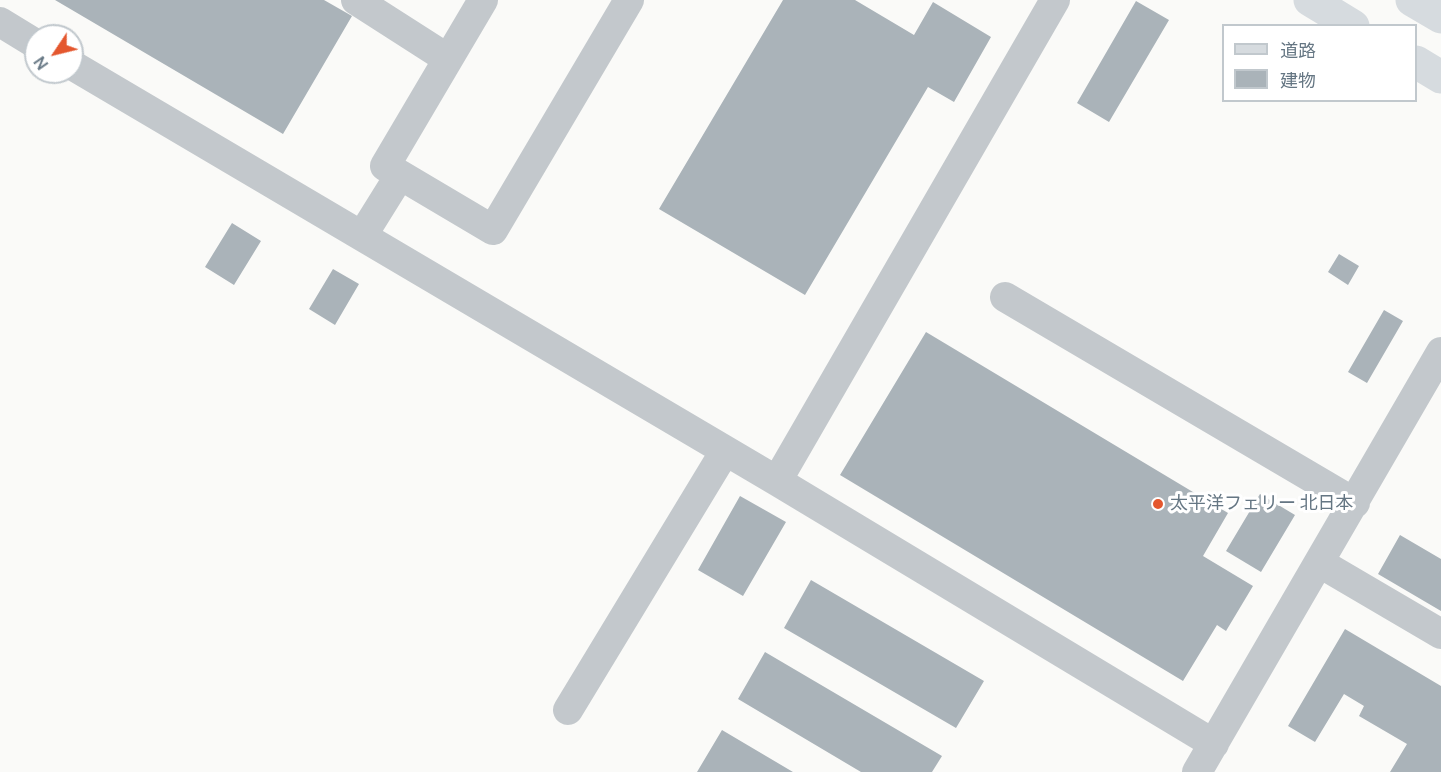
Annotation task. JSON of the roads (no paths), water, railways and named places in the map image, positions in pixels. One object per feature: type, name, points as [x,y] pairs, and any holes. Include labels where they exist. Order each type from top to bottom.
[{"type":"main road","points":[[1310,0],[1350,24]]},
{"type":"main road","points":[[1412,0],[1441,17]]},
{"type":"main road","points":[[1417,63],[1441,77]]},
{"type":"street","points":[[356,0],[448,59]]},
{"type":"street","points":[[483,0],[385,165],[493,230],[629,0]]},
{"type":"street","points":[[777,481],[1055,0]]},
{"type":"street","points":[[0,22],[24,37]]},
{"type":"street","points":[[84,72],[777,481],[1214,744]]},
{"type":"street","points":[[362,236],[400,175]]},
{"type":"street","points":[[1005,297],[1355,503]]},
{"type":"street","points":[[1197,772],[1441,352]]},
{"type":"street","points":[[568,710],[725,451]]},
{"type":"street","points":[[1320,563],[1441,634]]},
{"type":"place","name":"太平洋フェリー 北日本","points":[[1158,504]]}]
